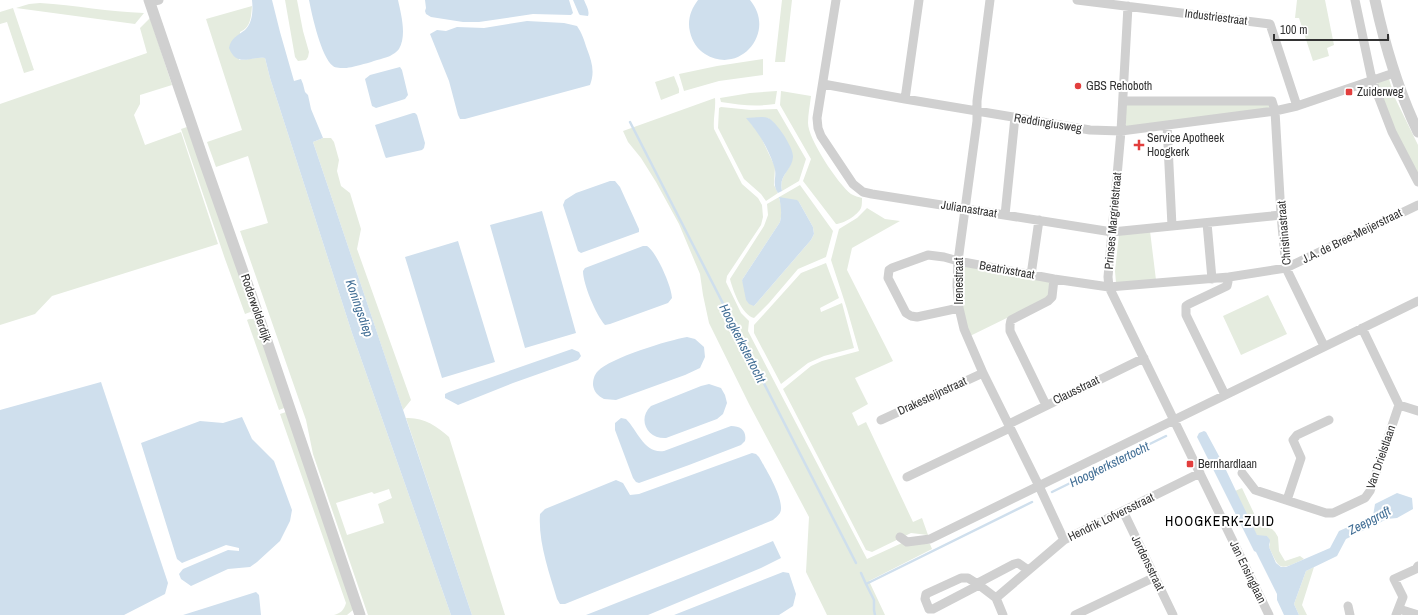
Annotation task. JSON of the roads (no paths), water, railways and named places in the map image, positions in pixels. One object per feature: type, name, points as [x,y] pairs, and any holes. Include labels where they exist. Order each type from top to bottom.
[{"type":"street","name":"Julianastraat","points":[[836,0],[818,118],[818,128],[821,136],[853,184],[864,192],[1112,232],[1281,215]]},
{"type":"street","points":[[905,99],[919,0]]},
{"type":"street","name":"Irenestraat","points":[[990,0],[977,100],[977,121],[958,261],[957,286],[959,308],[964,329],[983,373],[1064,540]]},
{"type":"street","name":"Industriestraat","points":[[1077,0],[1270,24],[1297,106]]},
{"type":"street","points":[[1355,0],[1372,80],[1392,132],[1418,182]]},
{"type":"street","points":[[1375,0],[1381,29],[1394,73],[1418,132]]},
{"type":"street","name":"Roderwolderdijk","points":[[153,1],[204,161],[256,306],[360,615]]},
{"type":"street","name":"Prinses Margrietstraat","points":[[1128,6],[1121,131],[1108,277],[1109,287],[1174,420]]},
{"type":"street","name":"Reddingiusweg","points":[[823,84],[1090,130],[1121,131],[1275,111],[1297,106],[1394,73]]},
{"type":"street","points":[[1123,101],[1272,101],[1275,111]]},
{"type":"street","name":"Christinastraat","points":[[1275,111],[1281,215],[1286,268],[1324,346]]},
{"type":"street","points":[[1005,215],[1015,117]]},
{"type":"street","points":[[1167,125],[1172,226]]},
{"type":"street","name":"J.A. de Bree-Meijerstraat","points":[[1229,277],[1286,268],[1418,204]]},
{"type":"street","points":[[1031,274],[1039,220]]},
{"type":"street","points":[[1207,223],[1212,279]]},
{"type":"street","name":"Beatrixstraat","points":[[959,308],[917,317],[911,316],[906,313],[888,278],[889,270],[928,255],[1054,279],[1109,287],[1229,277]]},
{"type":"street","points":[[1225,395],[1185,310],[1186,306],[1189,304],[1227,286],[1229,277]]},
{"type":"street","points":[[1046,405],[1010,331],[1010,325],[1011,320],[1048,301],[1052,297],[1054,279]]},
{"type":"street","points":[[900,537],[907,542],[930,539],[1418,301]]},
{"type":"street","points":[[1362,328],[1399,405],[1418,411]]},
{"type":"street","name":"Clausstraat","points":[[907,477],[1010,426],[1046,405],[1144,358]]},
{"type":"street","name":"Drakesteijnstraat","points":[[881,420],[983,373]]},
{"type":"street","name":"Van Drielstlaan","points":[[1242,473],[1255,490],[1326,513],[1333,513],[1365,498],[1370,491],[1399,405]]},
{"type":"street","name":"Jan Ensinglaan","points":[[1174,420],[1269,615]]},
{"type":"street","points":[[1287,500],[1301,458],[1293,440],[1297,435],[1329,420]]},
{"type":"street","name":"Hendrik Lofversstraat","points":[[996,598],[1064,540],[1200,473]]},
{"type":"street","name":"Jordensstraat","points":[[1123,511],[1173,615]]},
{"type":"street","points":[[1003,615],[996,598],[977,584],[968,578],[961,578],[926,594],[925,599],[929,609],[933,609],[977,584],[1014,564],[1018,563],[1028,570]]},
{"type":"street","points":[[1418,566],[1416,569],[1394,579],[1403,597],[1397,612],[1418,614]]},
{"type":"street","points":[[1075,615],[1155,577]]},
{"type":"water","name":"Koningsdiep","points":[[252,0],[272,0],[294,81],[301,79],[305,92],[308,95],[311,109],[323,138],[313,142],[472,615],[451,615],[352,333],[270,78],[265,58],[244,60],[236,58],[229,48],[233,39],[250,24]]},
{"type":"water","points":[[309,0],[398,0],[403,31],[403,37],[399,49],[390,56],[360,65],[349,68],[334,67],[329,61],[321,45]]},
{"type":"water","points":[[425,0],[569,0],[573,13],[571,15],[533,14],[479,22],[463,22],[431,17],[426,14]]},
{"type":"water","points":[[573,0],[584,0],[588,10],[588,16],[579,14]]},
{"type":"water","points":[[698,0],[750,0],[757,12],[759,25],[757,37],[751,47],[742,55],[731,59],[718,59],[705,54],[700,50],[692,39],[689,23],[693,7]]},
{"type":"water","points":[[527,21],[564,23],[577,26],[583,37],[593,71],[590,85],[465,119],[460,119],[449,81],[430,34],[437,30],[446,31],[457,27],[484,28]]},
{"type":"water","points":[[400,67],[408,95],[405,99],[376,108],[372,106],[365,79],[370,75]]},
{"type":"water","points":[[413,113],[417,115],[425,143],[424,148],[422,150],[386,158],[375,125]]},
{"type":"water","points":[[763,117],[771,120],[780,129],[791,148],[793,153],[792,162],[783,177],[781,186],[782,191],[778,193],[775,186],[775,170],[772,159],[759,135],[746,118]]},
{"type":"water","points":[[610,181],[615,181],[620,187],[639,232],[581,253],[578,251],[563,205],[565,200],[576,193]]},
{"type":"water","points":[[779,197],[797,200],[799,202],[813,227],[814,234],[811,240],[754,306],[749,304],[746,300],[742,280],[780,222],[781,210]]},
{"type":"water","points":[[542,211],[576,333],[525,348],[490,225]]},
{"type":"water","points":[[458,241],[495,362],[442,378],[405,257]]},
{"type":"water","points":[[643,246],[647,246],[651,249],[659,262],[669,286],[672,298],[668,303],[605,325],[591,299],[585,284],[583,271],[585,268]]},
{"type":"water","points":[[687,337],[695,339],[704,347],[705,357],[700,368],[685,375],[616,400],[604,399],[595,392],[593,385],[594,378],[598,371],[605,366],[640,350]]},
{"type":"water","points":[[572,349],[579,352],[581,356],[578,360],[513,383],[458,405],[445,398],[445,394],[449,392]]},
{"type":"water","points":[[101,382],[168,583],[165,594],[124,615],[0,615],[0,410]]},
{"type":"water","points":[[709,384],[721,388],[727,403],[723,414],[717,419],[666,438],[659,437],[649,432],[646,427],[645,417],[651,406]]},
{"type":"water","points":[[242,417],[252,439],[274,461],[292,510],[290,521],[280,541],[250,567],[228,569],[191,586],[181,579],[179,574],[183,569],[228,550],[239,551],[239,548],[226,545],[182,563],[177,559],[141,443],[200,421],[223,423]]},
{"type":"water","points":[[621,418],[626,419],[646,445],[657,451],[664,451],[731,426],[738,427],[744,432],[745,441],[741,445],[639,483],[633,478],[615,430],[615,423]]},
{"type":"water","name":"Zeepgraft","points":[[1204,431],[1206,432],[1226,469],[1257,535],[1267,536],[1270,540],[1269,547],[1276,563],[1281,567],[1286,567],[1330,548],[1339,531],[1373,516],[1375,504],[1397,493],[1412,498],[1413,509],[1397,518],[1387,519],[1346,539],[1337,556],[1306,571],[1294,604],[1299,615],[1284,615],[1277,600],[1277,594],[1197,437],[1199,433]]},
{"type":"water","points":[[752,453],[759,457],[778,493],[781,508],[780,513],[773,520],[565,604],[560,604],[557,599],[542,546],[540,514],[545,509],[616,480],[623,483],[630,495],[639,494]]},
{"type":"water","points":[[773,541],[781,558],[761,568],[648,615],[586,615],[726,560]]},
{"type":"water","points":[[783,572],[789,573],[796,594],[793,606],[779,615],[674,615]]},
{"type":"water","points":[[256,592],[259,595],[261,615],[183,615]]},
{"type":"waterway","name":"Hoogkerkstertocht","points":[[630,122],[856,563]]},
{"type":"waterway","name":"Hoogkerkstertocht","points":[[1052,492],[1166,436]]},
{"type":"waterway","name":"Hoogkerkstertocht","points":[[861,573],[866,584],[1032,502]]},
{"type":"waterway","points":[[866,584],[874,600],[875,615]]},
{"type":"place","name":"GBS Rehoboth","points":[[1078,86]]},
{"type":"place","name":"Zuiderweg","points":[[1349,92]]},
{"type":"place","name":"Service Apotheek Hoogkerk","points":[[1139,145]]},
{"type":"place","name":"Bernhardlaan","points":[[1190,464]]},
{"type":"district","name":"HOOGKERK-ZUID","points":[[1220,521]]}]
